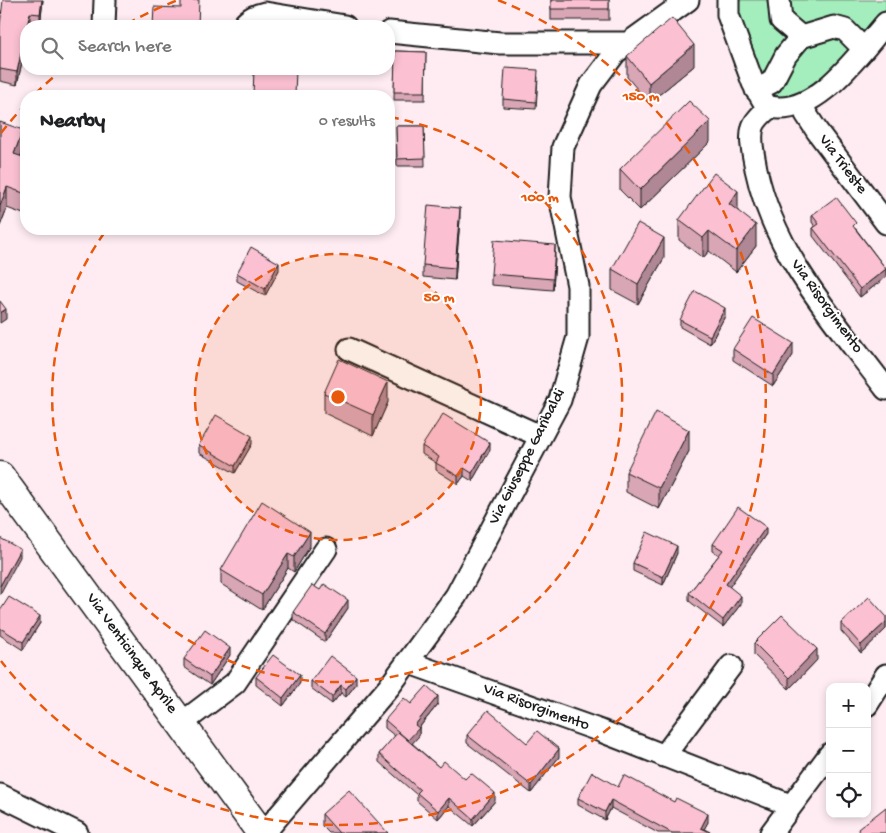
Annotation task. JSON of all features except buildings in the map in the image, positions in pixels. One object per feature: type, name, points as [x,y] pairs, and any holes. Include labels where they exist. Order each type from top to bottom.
[{"type":"main road","name":"Via Venticinque Aprile","points":[[0,476],[262,833]]},
{"type":"street","points":[[104,20],[105,0]]},
{"type":"street","name":"Via Giuseppe Garibaldi","points":[[262,833],[389,687],[456,596],[560,400],[578,337],[578,286],[560,198],[563,147],[591,85],[616,52],[688,0]]},
{"type":"street","points":[[728,0],[728,15],[756,90],[760,98],[770,107],[782,110],[803,104],[827,88],[886,23]]},
{"type":"street","points":[[780,0],[781,20],[801,37]]},
{"type":"street","points":[[248,20],[255,15],[265,13],[308,20]]},
{"type":"street","points":[[756,90],[772,82],[786,55],[801,37],[834,26],[844,30],[863,48]]},
{"type":"street","points":[[395,33],[500,43],[628,42]]},
{"type":"street","name":"Via Trieste","points":[[803,104],[806,114],[817,131],[886,223]]},
{"type":"street","name":"Via Risorgimento","points":[[770,107],[753,127],[752,149],[761,190],[776,230],[798,272],[886,389]]},
{"type":"street","points":[[349,349],[540,436]]},
{"type":"street","points":[[182,724],[235,684],[326,549]]},
{"type":"street","name":"Via Risorgimento","points":[[407,662],[664,756],[790,806]]},
{"type":"street","points":[[664,756],[731,666]]},
{"type":"street","points":[[871,699],[886,675]]},
{"type":"street","points":[[770,833],[826,759]]},
{"type":"street","points":[[0,795],[77,833]]},
{"type":"green space","points":[[740,0],[886,0],[886,10],[812,90],[784,98],[766,91],[738,13]]}]
